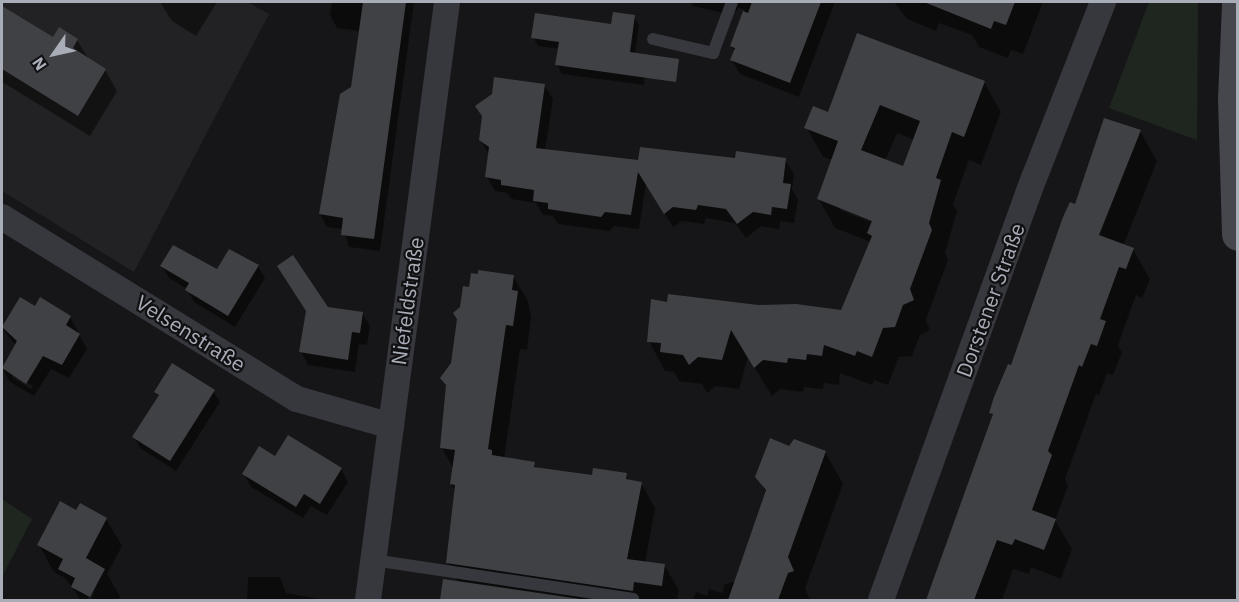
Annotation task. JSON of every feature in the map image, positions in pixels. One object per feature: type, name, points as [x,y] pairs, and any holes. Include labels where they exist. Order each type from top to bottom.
[{"type":"main road","points":[[1238,4],[1234,98],[1238,234]]},
{"type":"street","name":"Niefeldstraße","points":[[368,600],[447,2]]},
{"type":"street","name":"Dorstener Straße","points":[[881,600],[1034,178],[1102,2]]},
{"type":"street","name":"Velsenstraße","points":[[2,217],[297,399],[391,426]]},
{"type":"lane","points":[[653,39],[713,53],[732,2]]},
{"type":"lane","points":[[373,560],[633,599]]},
{"type":"shaded area","points":[[2,2],[248,2],[269,14],[134,272],[2,191]]},
{"type":"shaded area","points":[[1149,2],[1198,2],[1197,140],[1109,108]]},
{"type":"shaded area","points":[[2,499],[32,519],[2,577]]},
{"type":"building","points":[[363,2],[406,2],[374,239],[341,235],[343,218],[319,214],[340,94],[351,87]]},
{"type":"building","points":[[752,2],[821,2],[790,83],[730,60],[735,48],[730,46],[743,11],[748,13]]},
{"type":"building","points":[[924,2],[1015,2],[1006,25],[994,21],[991,29]]},
{"type":"building","points":[[2,6],[53,37],[59,27],[78,39],[73,48],[106,69],[78,116],[2,69]]},
{"type":"building","points":[[613,12],[635,15],[630,52],[679,59],[676,82],[555,65],[559,42],[531,38],[535,13],[611,24]]},
{"type":"building","points":[[857,33],[985,81],[964,137],[952,132],[936,178],[941,180],[929,223],[932,230],[910,289],[914,300],[903,305],[895,327],[883,328],[872,357],[857,351],[855,356],[824,345],[822,356],[807,354],[806,360],[788,358],[787,363],[763,360],[754,368],[731,330],[722,360],[698,357],[689,365],[683,355],[660,352],[661,343],[647,342],[651,299],[667,302],[668,294],[758,305],[796,304],[841,310],[872,236],[867,233],[872,221],[817,199],[838,141],[804,128],[813,106],[828,112]],"holes":[[[880,105],[920,121],[903,166],[861,150]]]},
{"type":"building","points":[[494,77],[545,84],[536,148],[638,160],[640,147],[735,158],[736,151],[786,158],[783,183],[791,184],[787,209],[772,207],[771,215],[753,212],[737,224],[726,209],[698,205],[696,210],[673,207],[664,214],[638,172],[631,215],[605,212],[601,217],[548,209],[548,203],[533,201],[534,190],[501,185],[501,180],[485,177],[489,147],[479,140],[482,116],[475,106],[492,94]]},
{"type":"building","points":[[1104,118],[1141,130],[1099,235],[1134,248],[1126,269],[1119,267],[1100,319],[1106,321],[1097,346],[1091,344],[1082,367],[1079,365],[1048,451],[1052,455],[1032,510],[1056,519],[1044,550],[1015,539],[1012,545],[997,540],[974,600],[926,600],[993,414],[989,413],[994,397],[1008,364],[1011,365],[1063,217],[1070,202],[1075,204]]},
{"type":"building","points":[[173,245],[217,269],[229,249],[259,265],[228,316],[185,290],[189,283],[160,266]]},
{"type":"building","points":[[293,255],[328,307],[363,312],[360,333],[352,332],[348,360],[299,352],[306,311],[277,266]]},
{"type":"building","points":[[478,270],[514,275],[512,290],[518,291],[513,326],[506,325],[488,449],[492,450],[492,455],[535,462],[534,467],[592,475],[593,468],[627,473],[626,479],[642,482],[627,559],[665,564],[662,586],[634,582],[633,591],[446,563],[455,485],[450,484],[455,450],[440,448],[446,385],[440,378],[451,363],[457,319],[453,313],[460,307],[463,286],[469,287],[471,273],[478,274]]},
{"type":"building","points":[[20,297],[35,306],[40,297],[71,316],[66,325],[80,334],[62,365],[43,356],[26,384],[2,368],[17,341],[2,327]]},
{"type":"building","points":[[172,363],[215,390],[170,461],[132,437],[159,395],[154,392]]},
{"type":"building","points":[[288,435],[342,468],[320,504],[304,494],[296,507],[242,474],[259,446],[275,456]]},
{"type":"building","points":[[770,438],[789,446],[794,439],[826,451],[788,557],[794,571],[788,573],[778,600],[728,600],[766,490],[755,477]]},
{"type":"building","points":[[60,501],[76,510],[80,503],[107,518],[86,558],[105,569],[90,597],[71,587],[75,578],[58,569],[63,559],[37,545]]},
{"type":"building","points":[[443,579],[587,600],[440,600]]}]
